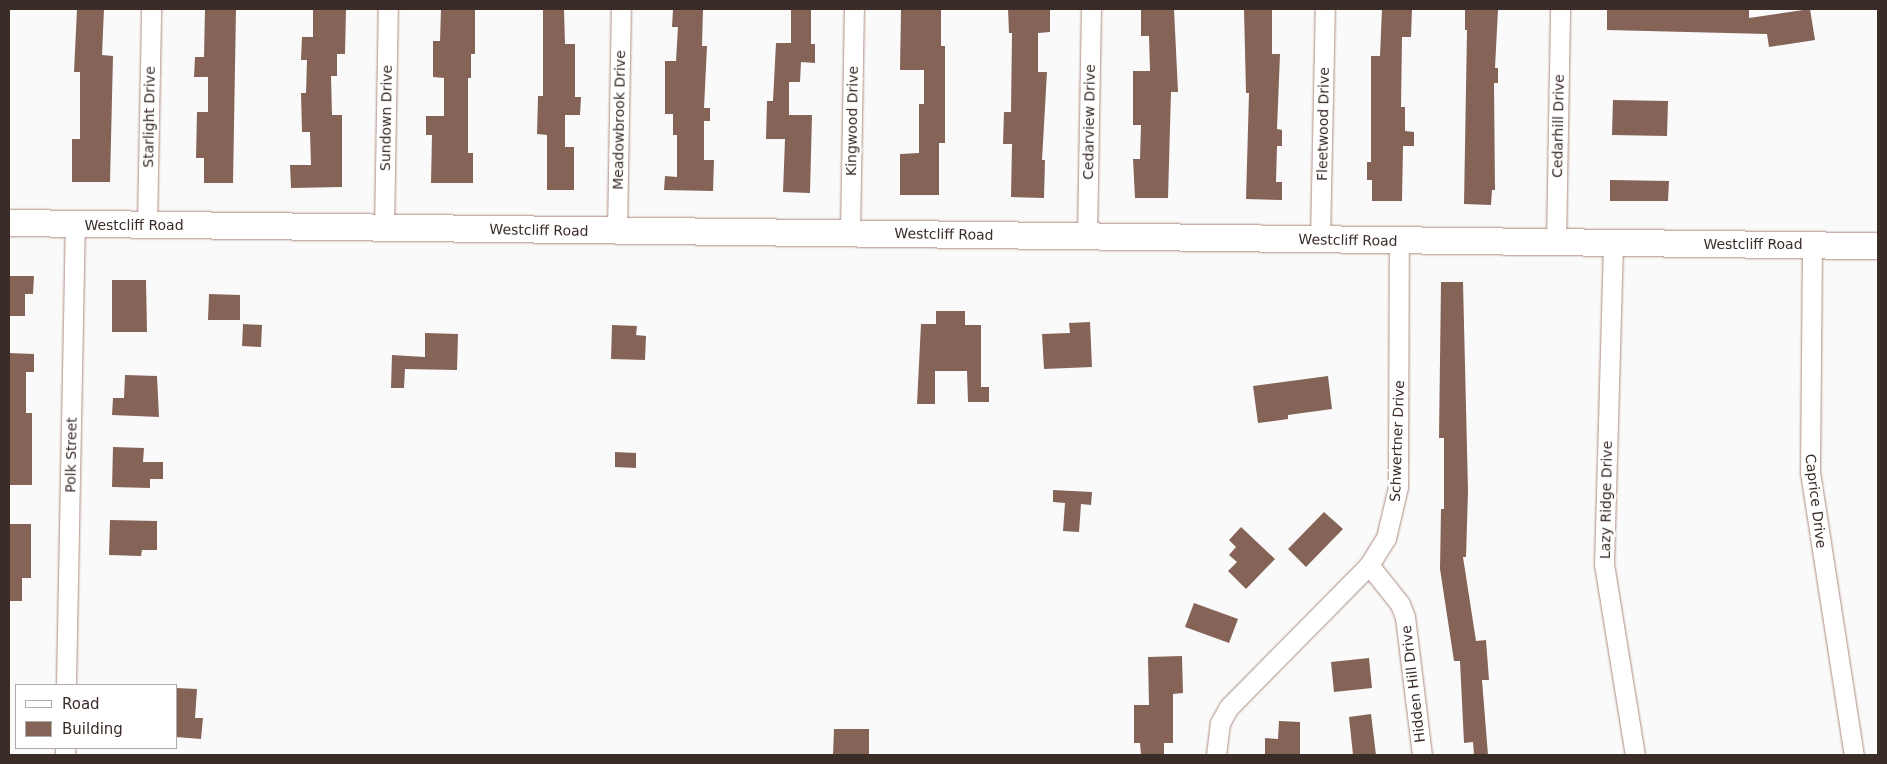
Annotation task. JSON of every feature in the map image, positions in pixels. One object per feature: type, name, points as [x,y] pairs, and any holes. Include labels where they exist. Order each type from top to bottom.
[{"type":"street","name":"Starlight Drive","points":[[147,225],[151,9]]},
{"type":"street","name":"Sundown Drive","points":[[384,228],[388,9]]},
{"type":"street","name":"Meadowbrook Drive","points":[[617,232],[621,9]]},
{"type":"street","name":"Kingwood Drive","points":[[850,233],[854,9]]},
{"type":"street","name":"Cedarview Drive","points":[[1087,236],[1091,9]]},
{"type":"street","name":"Fleetwood Drive","points":[[1320,239],[1325,9]]},
{"type":"street","name":"Cedarhill Drive","points":[[1556,243],[1560,9]]},
{"type":"street","name":"Westcliff Road","points":[[9,223],[617,232],[850,233],[1878,246]]},
{"type":"street","name":"Polk Street","points":[[66,684],[75,225]]},
{"type":"street","name":"Schwertner Drive","points":[[1216,755],[1220,723],[1229,707],[1369,565],[1386,538],[1398,487],[1399,241]]},
{"type":"street","name":"Lazy Ridge Drive","points":[[1613,243],[1604,564],[1635,755]]},
{"type":"street","name":"Caprice Drive","points":[[1812,244],[1810,472],[1854,755]]},
{"type":"street","name":"Hidden Hill Drive","points":[[1369,565],[1400,604],[1407,624],[1422,755]]},
{"type":"building","points":[[77,9],[104,9],[102,55],[113,56],[110,182],[72,182],[72,139],[80,139],[80,72],[74,72]]},
{"type":"building","points":[[205,9],[236,9],[233,183],[204,183],[204,158],[196,158],[197,112],[208,112],[208,77],[194,77],[195,57],[204,57]]},
{"type":"building","points":[[313,9],[346,9],[345,54],[337,54],[337,76],[331,76],[332,115],[342,115],[342,187],[291,188],[290,165],[311,165],[310,132],[302,132],[301,93],[306,93],[307,60],[301,60],[302,37],[313,37]]},
{"type":"building","points":[[441,9],[475,9],[475,54],[471,54],[471,78],[468,78],[468,153],[473,153],[473,183],[431,183],[432,135],[426,135],[426,116],[444,116],[444,78],[433,77],[433,41],[440,41]]},
{"type":"building","points":[[543,9],[564,9],[565,44],[575,44],[575,97],[581,97],[580,115],[565,115],[565,147],[574,147],[574,190],[547,190],[547,135],[537,134],[538,96],[543,96]]},
{"type":"building","points":[[673,9],[703,9],[702,46],[707,46],[704,108],[710,108],[710,121],[704,121],[704,160],[714,160],[713,191],[664,190],[665,176],[677,177],[677,135],[673,135],[673,114],[665,114],[665,61],[676,61],[678,27],[672,27]]},
{"type":"building","points":[[791,9],[811,9],[811,44],[815,44],[815,63],[801,62],[800,82],[789,82],[789,115],[812,115],[810,193],[783,192],[785,139],[766,139],[767,101],[773,101],[776,43],[791,43]]},
{"type":"building","points":[[901,9],[941,9],[941,46],[945,46],[945,143],[939,143],[939,195],[900,195],[900,154],[919,153],[919,104],[924,104],[924,70],[900,70]]},
{"type":"building","points":[[1008,9],[1050,9],[1050,32],[1038,33],[1038,72],[1047,72],[1042,160],[1045,160],[1044,198],[1011,197],[1012,144],[1003,144],[1004,112],[1011,112],[1012,33],[1009,33]]},
{"type":"building","points":[[1141,9],[1174,9],[1178,92],[1171,92],[1168,198],[1135,198],[1133,159],[1140,159],[1141,125],[1133,125],[1133,71],[1150,71],[1149,36],[1141,36]]},
{"type":"building","points":[[1244,9],[1272,9],[1272,54],[1280,54],[1277,129],[1282,130],[1282,146],[1277,146],[1276,182],[1282,182],[1282,200],[1246,199],[1249,93],[1246,93]]},
{"type":"building","points":[[1382,9],[1412,9],[1411,37],[1402,37],[1401,107],[1405,107],[1405,131],[1414,132],[1414,146],[1403,146],[1402,201],[1372,201],[1372,180],[1367,180],[1367,162],[1371,162],[1371,56],[1380,56]]},
{"type":"building","points":[[1498,9],[1495,68],[1498,68],[1498,83],[1494,83],[1495,190],[1492,190],[1491,205],[1464,204],[1467,30],[1465,30],[1465,10]]},
{"type":"building","points":[[1607,9],[1749,9],[1749,18],[1810,9],[1815,40],[1769,47],[1767,34],[1607,30]]},
{"type":"building","points":[[1613,100],[1668,101],[1667,136],[1612,135]]},
{"type":"building","points":[[1610,180],[1669,181],[1668,201],[1610,201]]},
{"type":"building","points":[[9,276],[34,276],[33,294],[25,294],[25,316],[9,316]]},
{"type":"building","points":[[112,280],[146,280],[147,332],[112,332]]},
{"type":"building","points":[[1441,282],[1463,282],[1468,491],[1466,557],[1463,557],[1476,641],[1486,640],[1489,680],[1482,680],[1488,755],[1474,755],[1473,742],[1464,743],[1460,661],[1454,661],[1440,569],[1441,509],[1444,509],[1444,438],[1439,438]]},
{"type":"building","points":[[209,294],[240,295],[240,320],[208,320]]},
{"type":"building","points":[[936,311],[965,311],[965,325],[981,325],[981,387],[989,387],[989,402],[968,402],[967,371],[935,371],[935,404],[917,404],[921,324],[936,324]]},
{"type":"building","points":[[1090,322],[1092,367],[1044,369],[1042,334],[1070,333],[1069,323]]},
{"type":"building","points":[[243,324],[262,325],[261,347],[242,346]]},
{"type":"building","points":[[612,325],[637,326],[636,335],[646,336],[645,360],[611,359]]},
{"type":"building","points":[[425,333],[458,334],[457,370],[405,369],[404,388],[391,388],[392,355],[425,357]]},
{"type":"building","points":[[9,353],[34,354],[34,372],[26,372],[26,413],[32,413],[32,485],[9,485]]},
{"type":"building","points":[[125,375],[157,376],[159,417],[112,415],[113,398],[124,398]]},
{"type":"building","points":[[1328,376],[1332,409],[1288,415],[1288,419],[1258,423],[1253,386]]},
{"type":"building","points":[[113,447],[144,448],[143,462],[163,462],[163,479],[150,479],[150,488],[112,487]]},
{"type":"building","points":[[615,452],[636,453],[636,468],[615,467]]},
{"type":"building","points":[[1053,490],[1092,492],[1091,505],[1081,504],[1079,532],[1063,531],[1065,503],[1053,502]]},
{"type":"building","points":[[1324,512],[1343,529],[1306,567],[1288,549]]},
{"type":"building","points":[[110,520],[157,521],[157,550],[142,550],[141,556],[109,555]]},
{"type":"building","points":[[9,524],[31,524],[31,578],[22,578],[22,601],[9,601]]},
{"type":"building","points":[[1241,527],[1275,559],[1246,589],[1228,571],[1237,562],[1229,555],[1236,547],[1229,540]]},
{"type":"building","points":[[1194,603],[1238,619],[1229,643],[1185,627]]},
{"type":"building","points":[[1182,656],[1183,693],[1173,694],[1173,743],[1164,743],[1164,755],[1141,755],[1140,743],[1134,743],[1134,705],[1149,705],[1148,657]]},
{"type":"building","points":[[1369,658],[1372,688],[1334,692],[1331,662]]},
{"type":"building","points":[[178,688],[197,689],[195,718],[203,718],[201,739],[178,737]]},
{"type":"building","points":[[1371,714],[1376,755],[1353,755],[1349,717]]},
{"type":"building","points":[[1279,721],[1300,722],[1300,755],[1265,755],[1265,738],[1278,739]]},
{"type":"building","points":[[834,729],[869,729],[869,755],[833,755]]}]
